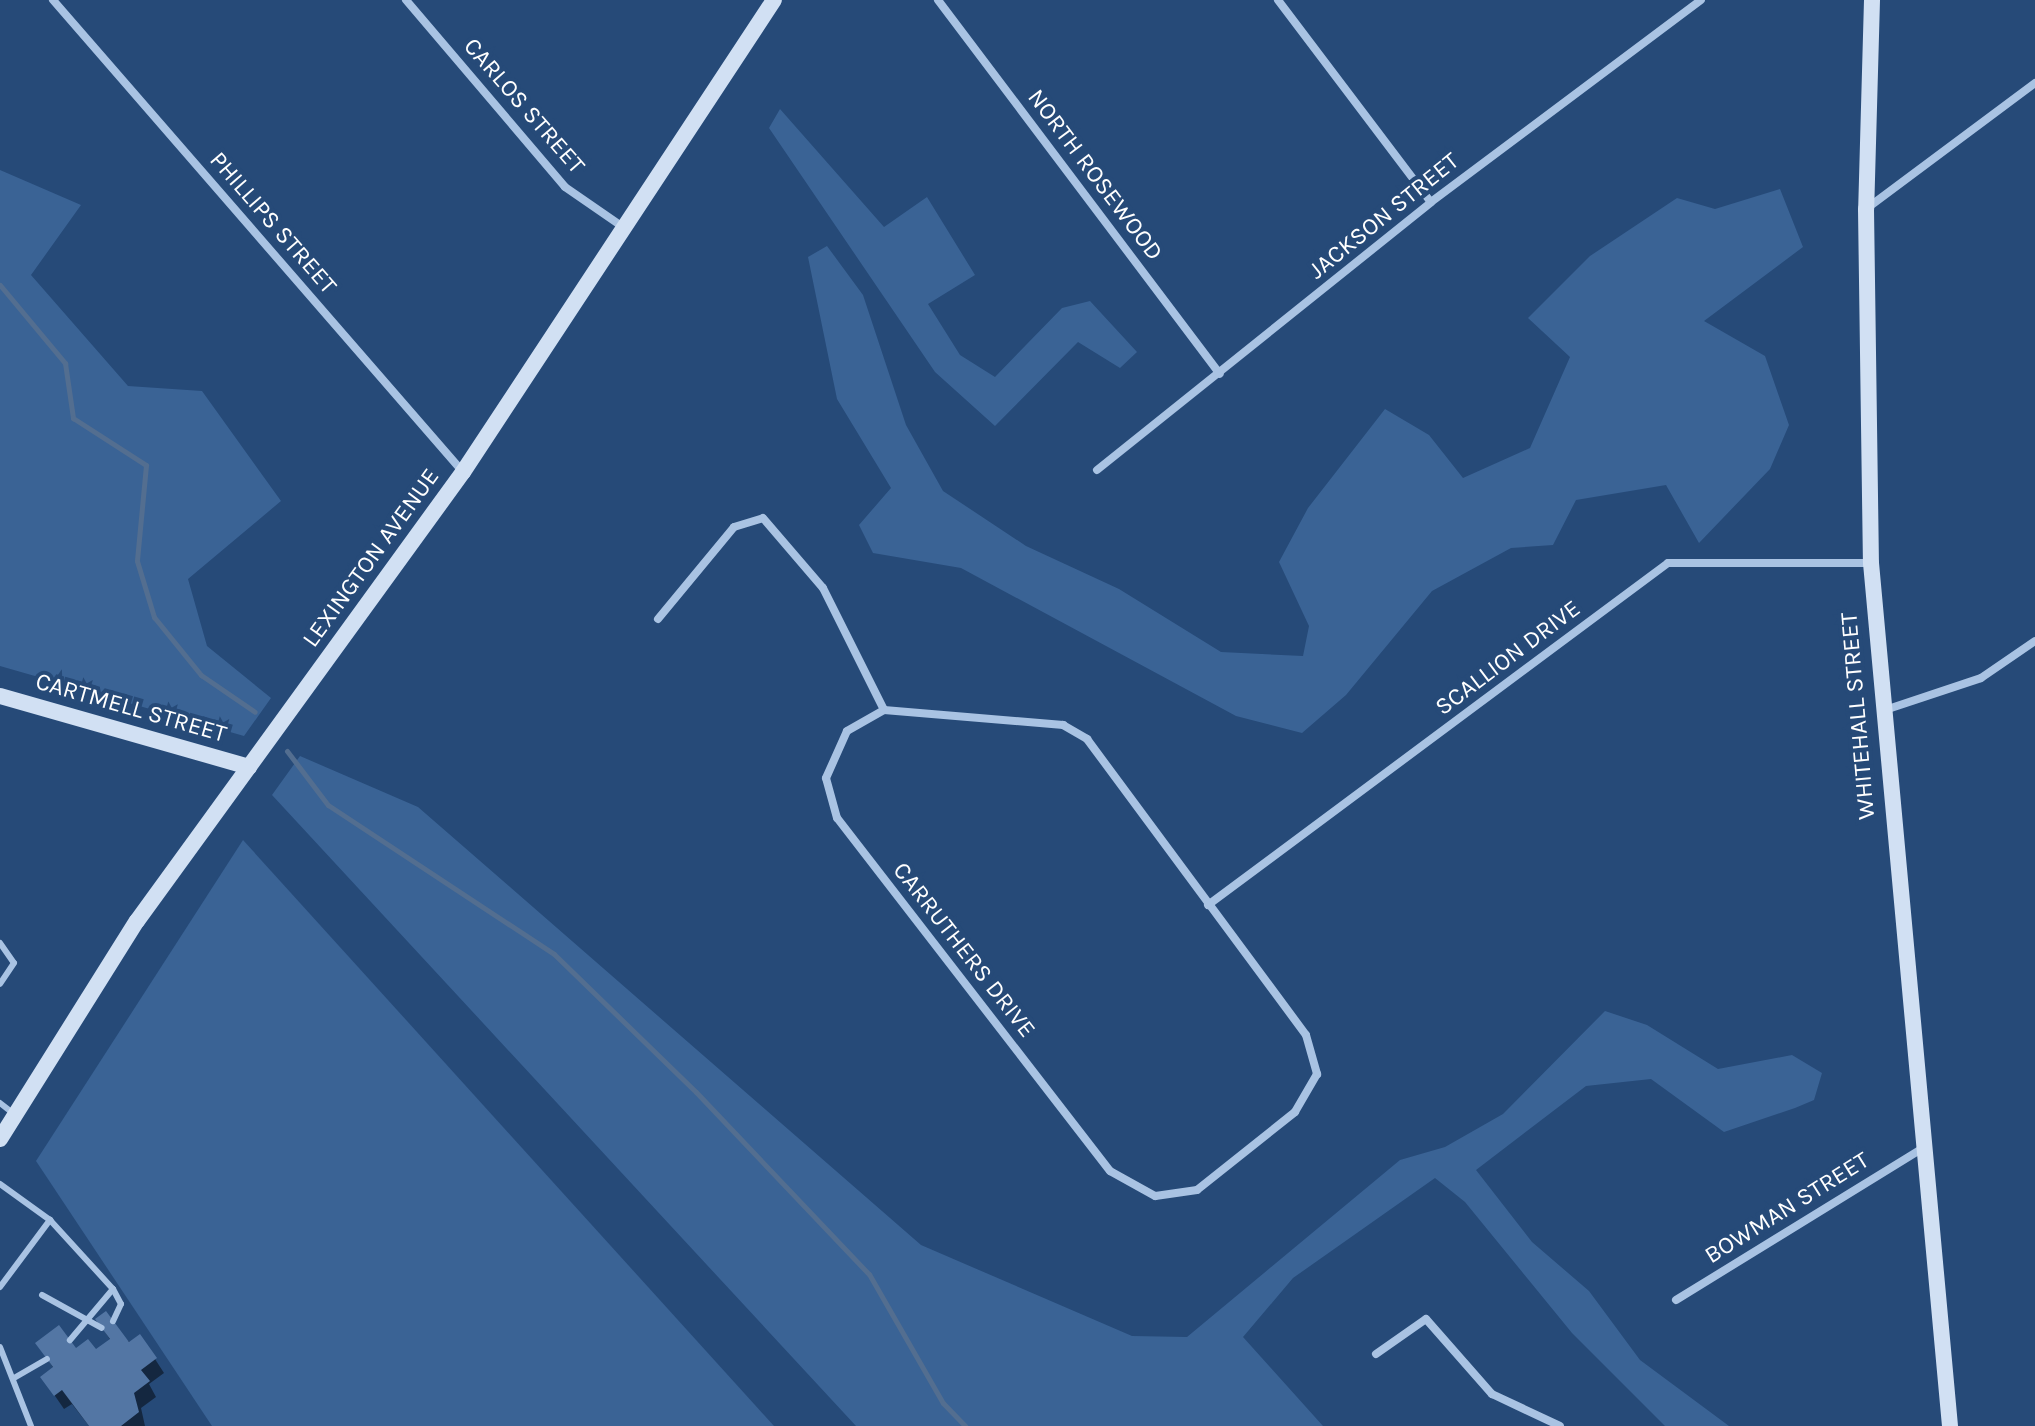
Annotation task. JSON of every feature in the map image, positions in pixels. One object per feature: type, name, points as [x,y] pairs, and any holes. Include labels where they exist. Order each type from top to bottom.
[{"type":"street","name":"PHILLIPS STREET","points":[[53,0],[463,472]]},
{"type":"street","name":"CARLOS STREET","points":[[406,0],[565,187],[623,227]]},
{"type":"street","name":"LEXINGTON AVENUE","points":[[0,1139],[137,921],[463,472],[774,0]]},
{"type":"street","name":"NORTH ROSEWOOD","points":[[938,0],[1220,374]]},
{"type":"street","points":[[1278,0],[1431,202]]},
{"type":"street","name":"JACKSON STREET","points":[[1097,470],[1431,202],[1701,0]]},
{"type":"street","name":"WHITEHALL STREET","points":[[1872,0],[1866,209],[1871,563],[1881,712],[1920,1150],[1950,1426]]},
{"type":"street","points":[[1866,209],[2035,83]]},
{"type":"street","points":[[658,619],[734,527],[763,518],[823,588],[884,710]]},
{"type":"street","name":"SCALLION DRIVE","points":[[1208,905],[1668,563],[1871,563]]},
{"type":"street","points":[[1881,712],[1981,678],[2035,641]]},
{"type":"street","name":"CARTMELL STREET","points":[[0,696],[249,767]]},
{"type":"street","name":"CARRUTHERS DRIVE","points":[[884,710],[1063,725],[1087,739],[1208,905],[1306,1035],[1317,1074],[1295,1112],[1248,1154],[1197,1190],[1155,1196],[1110,1171],[837,818],[826,778],[847,731],[884,710]]},
{"type":"street","name":"BOWMAN STREET","points":[[1676,1300],[1920,1150]]},
{"type":"street","points":[[1376,1354],[1426,1319],[1492,1394],[1560,1426]]},
{"type":"lane","points":[[0,943],[14,963],[0,984]]},
{"type":"lane","points":[[0,1103],[16,1115]]},
{"type":"lane","points":[[1,1185],[50,1220],[113,1289],[121,1304],[113,1321]]},
{"type":"lane","points":[[0,1287],[50,1220]]},
{"type":"lane","points":[[70,1340],[113,1289]]},
{"type":"lane","points":[[42,1295],[84,1324],[102,1328]]},
{"type":"lane","points":[[0,1347],[31,1426]]},
{"type":"lane","points":[[14,1378],[47,1359]]},
{"type":"shaded area","points":[[780,109],[884,227],[927,197],[975,275],[928,304],[960,355],[995,377],[1062,308],[1090,301],[1137,352],[1120,368],[1078,342],[995,426],[935,372],[769,128]]},
{"type":"shaded area","points":[[0,170],[81,205],[31,275],[128,386],[202,391],[281,501],[188,579],[207,646],[271,698],[244,736],[0,666]]},
{"type":"shaded area","points":[[1780,189],[1803,247],[1704,321],[1765,356],[1789,425],[1770,469],[1699,543],[1666,485],[1576,500],[1553,545],[1511,548],[1432,591],[1346,695],[1302,733],[1236,716],[961,568],[873,553],[859,525],[891,488],[837,399],[808,257],[827,246],[863,295],[906,425],[943,491],[1026,546],[1119,589],[1221,652],[1303,656],[1309,626],[1279,562],[1308,508],[1385,409],[1429,435],[1463,478],[1530,448],[1570,357],[1528,318],[1590,256],[1677,198],[1715,209]]},
{"type":"shaded area","points":[[300,756],[418,807],[921,1245],[1132,1336],[1187,1337],[1400,1160],[1445,1147],[1503,1114],[1605,1011],[1647,1025],[1718,1069],[1792,1055],[1822,1073],[1814,1100],[1795,1108],[1724,1132],[1651,1079],[1586,1086],[1476,1170],[1532,1242],[1589,1291],[1640,1360],[1729,1426],[1665,1426],[1572,1333],[1465,1202],[1435,1178],[1293,1278],[1243,1337],[1323,1426],[856,1426],[272,795]]},
{"type":"shaded area","points":[[243,840],[774,1426],[212,1426],[36,1161]]},
{"type":"building","points":[[106,1311],[129,1342],[140,1334],[157,1358],[141,1370],[150,1381],[134,1393],[139,1412],[121,1426],[89,1426],[62,1390],[54,1396],[40,1377],[53,1367],[35,1343],[59,1325],[76,1348],[88,1339],[96,1349],[110,1339],[95,1319]]},
{"type":"waterway","points":[[0,285],[65,363],[73,418],[146,465],[137,561],[154,617],[201,675],[255,712]]},
{"type":"waterway","points":[[287,751],[328,805],[554,954],[696,1092],[869,1274],[943,1403],[965,1426]]}]
